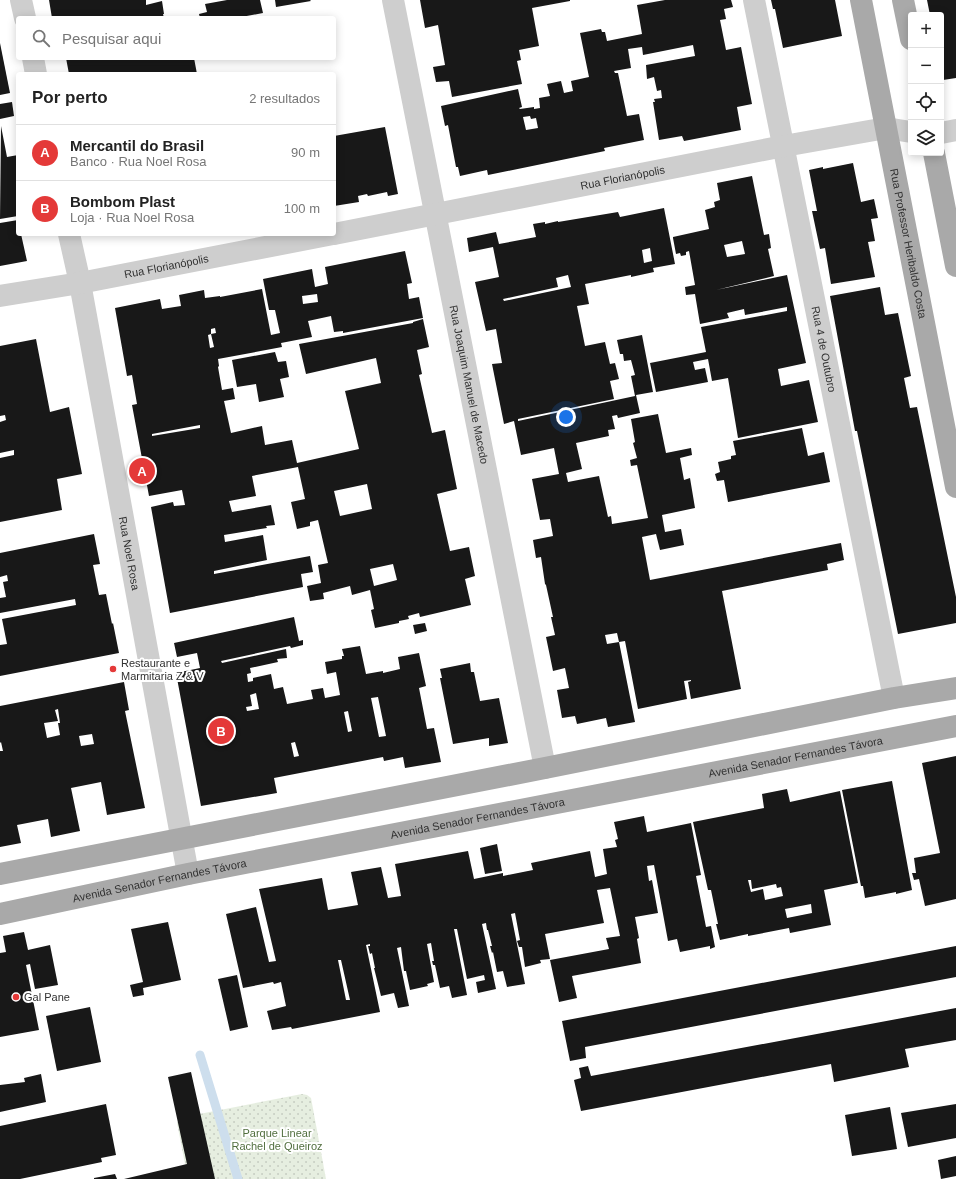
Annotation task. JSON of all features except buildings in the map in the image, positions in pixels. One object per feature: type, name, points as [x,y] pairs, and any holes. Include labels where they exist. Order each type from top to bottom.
[{"type":"main road","name":"Rua Professor Heribaldo Costa","points":[[860,0],[956,487]]},
{"type":"main road","points":[[903,0],[908,24]]},
{"type":"main road","points":[[935,156],[956,266]]},
{"type":"main road","points":[[0,874],[545,768],[894,698],[956,688]]},
{"type":"main road","name":"Avenida Senador Fernandes Távora","points":[[0,914],[188,874],[956,726]]},
{"type":"street","points":[[21,0],[25,16]]},
{"type":"street","name":"Rua Joaquim Manuel de Macedo","points":[[393,0],[545,768]]},
{"type":"street","name":"Rua 4 de Outubro","points":[[754,0],[894,698]]},
{"type":"street","points":[[33,60],[36,72]]},
{"type":"street","name":"Rua Florianópolis","points":[[336,233],[784,146],[886,128],[908,132]]},
{"type":"street","points":[[944,132],[956,130]]},
{"type":"street","name":"Rua Noel Rosa","points":[[69,236],[80,283],[188,874]]},
{"type":"street","name":"Rua Florianópolis","points":[[0,296],[80,283],[323,236]]},
{"type":"green space","name":"Parque Linear Rachel de Queiroz","points":[[302,1094],[311,1098],[326,1179],[188,1179],[177,1123],[180,1119]]},
{"type":"waterway","points":[[200,1055],[238,1179]]},
{"type":"place","name":"Mercantil do Brasil","points":[[142,471]]},
{"type":"place","name":"Restaurante e Marmitaria Z & V","points":[[113,669]]},
{"type":"place","name":"Bombom Plast","points":[[221,731]]},
{"type":"place","name":"Gal Pane","points":[[16,997]]}]
